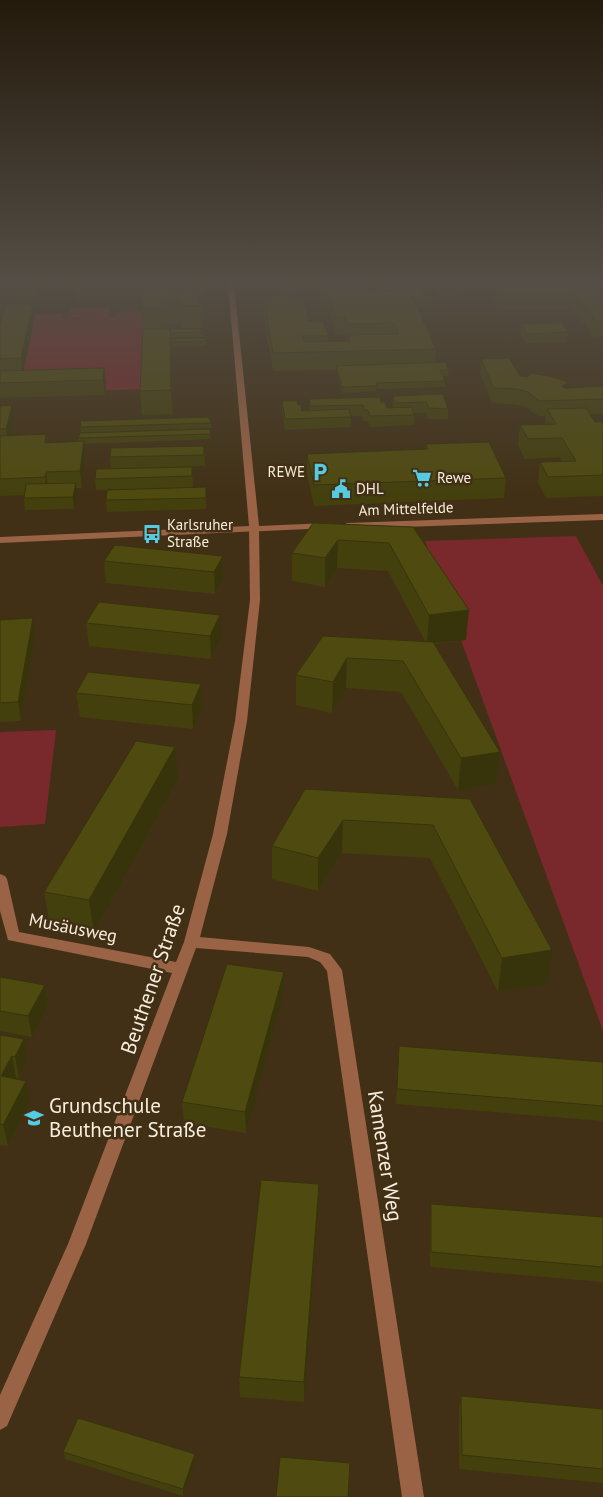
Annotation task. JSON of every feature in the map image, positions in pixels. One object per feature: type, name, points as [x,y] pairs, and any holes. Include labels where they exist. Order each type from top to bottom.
[{"type":"street","points":[[238,354],[254,529]]},
{"type":"street","name":"Am Mittelfelde","points":[[0,540],[603,517]]},
{"type":"street","name":"Beuthener Straße","points":[[0,1420],[77,1244],[191,942],[220,834],[241,721],[254,600],[254,529]]},
{"type":"street","name":"Musäusweg","points":[[0,879],[13,936],[182,969]]},
{"type":"street","name":"Kamenzer Weg","points":[[191,942],[308,952],[325,958],[334,970],[414,1497]]},
{"type":"shaded area","points":[[4,354],[145,354],[146,389],[53,392],[0,391]]},
{"type":"shaded area","points":[[576,536],[603,586],[603,1031],[425,541]]},
{"type":"shaded area","points":[[56,730],[45,824],[0,827],[0,732]]},
{"type":"building","points":[[0,354],[22,354],[21,358],[0,359]]},
{"type":"building","points":[[142,354],[170,354],[171,390],[140,391]]},
{"type":"building","points":[[509,358],[520,376],[527,377],[532,373],[557,378],[569,383],[562,386],[565,388],[603,386],[603,399],[539,401],[528,392],[517,389],[494,388],[481,359]]},
{"type":"building","points":[[445,362],[449,370],[440,371],[445,381],[376,383],[377,386],[342,387],[336,366]]},
{"type":"building","points":[[104,368],[103,380],[0,383],[0,371]]},
{"type":"building","points":[[443,394],[448,409],[429,408],[426,402],[395,403],[393,396]]},
{"type":"building","points":[[380,397],[381,402],[385,402],[387,408],[412,407],[414,415],[370,416],[368,410],[364,410],[363,405],[310,406],[309,399]]},
{"type":"building","points":[[282,401],[297,401],[298,405],[301,405],[302,411],[349,409],[351,417],[285,419]]},
{"type":"building","points":[[12,405],[6,429],[0,429],[0,406]]},
{"type":"building","points":[[586,408],[595,422],[603,422],[603,475],[548,477],[540,462],[576,461],[562,438],[528,439],[520,425],[556,424],[547,409]]},
{"type":"building","points":[[209,417],[211,423],[81,427],[80,421]]},
{"type":"building","points":[[210,429],[211,434],[78,438],[80,433]]},
{"type":"building","points":[[46,434],[45,443],[84,441],[80,471],[46,472],[45,477],[0,479],[0,436]]},
{"type":"building","points":[[489,442],[506,478],[314,485],[307,454],[428,449],[426,444]]},
{"type":"building","points":[[204,446],[204,455],[110,457],[111,448]]},
{"type":"building","points":[[192,467],[192,476],[95,479],[96,469]]},
{"type":"building","points":[[76,483],[73,497],[24,498],[26,484]]},
{"type":"building","points":[[206,487],[206,498],[106,500],[107,490]]},
{"type":"building","points":[[313,523],[413,527],[469,610],[429,615],[389,543],[338,540],[325,558],[292,553]]},
{"type":"building","points":[[115,545],[223,556],[214,572],[104,561]]},
{"type":"building","points":[[99,602],[220,615],[210,636],[86,623]]},
{"type":"building","points":[[33,618],[18,702],[0,703],[0,620]]},
{"type":"building","points":[[323,636],[433,642],[500,752],[461,758],[403,661],[347,658],[333,682],[296,675]]},
{"type":"building","points":[[88,672],[201,684],[192,705],[76,693]]},
{"type":"building","points":[[136,741],[175,747],[89,900],[44,892]]},
{"type":"building","points":[[305,789],[470,799],[552,950],[502,958],[433,825],[343,820],[318,858],[272,846]]},
{"type":"building","points":[[227,964],[284,972],[245,1112],[182,1102]]},
{"type":"building","points":[[0,977],[45,985],[28,1016],[0,1011]]},
{"type":"building","points":[[0,1035],[24,1039],[15,1057],[12,1056],[1,1076],[26,1081],[3,1125],[0,1124]]},
{"type":"building","points":[[399,1046],[603,1062],[603,1106],[397,1089]]},
{"type":"building","points":[[261,1180],[319,1184],[304,1382],[239,1377]]},
{"type":"building","points":[[431,1204],[603,1217],[603,1267],[431,1252]]},
{"type":"building","points":[[461,1396],[603,1409],[603,1469],[462,1455]]},
{"type":"building","points":[[78,1418],[195,1454],[183,1489],[63,1452]]},
{"type":"building","points":[[280,1457],[350,1463],[348,1497],[276,1497]]},
{"type":"place","name":"REWE","points":[[320,472]]},
{"type":"place","name":"Rewe","points":[[422,478]]},
{"type":"place","name":"DHL","points":[[341,489]]},
{"type":"place","name":"Karlsruher Straße","points":[[152,534]]},
{"type":"place","name":"Grundschule Beuthener Straße","points":[[34,1118]]}]
